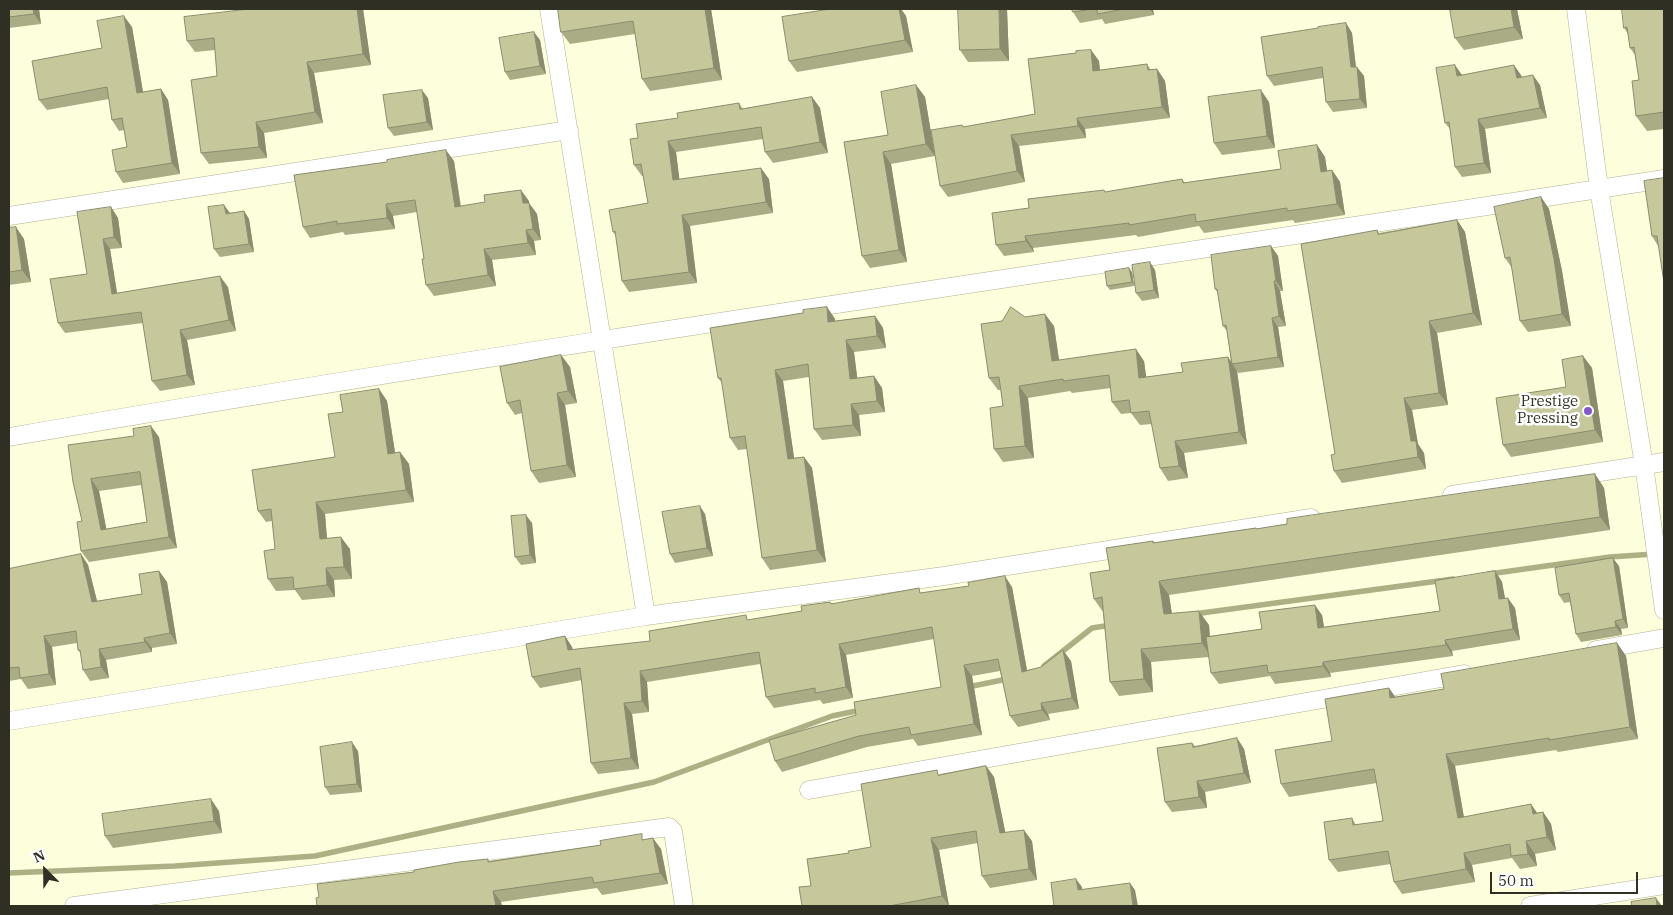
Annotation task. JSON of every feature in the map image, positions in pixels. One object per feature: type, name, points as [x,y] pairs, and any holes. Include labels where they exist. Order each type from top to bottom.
[{"type":"street","points":[[550,9],[646,616]]},
{"type":"street","points":[[1576,9],[1599,189],[1644,465],[1664,610]]},
{"type":"street","points":[[9,216],[569,130]]},
{"type":"street","points":[[9,437],[222,400],[602,340],[1664,180]]},
{"type":"street","points":[[1437,498],[1664,462]]},
{"type":"street","points":[[9,721],[646,616],[944,576],[1328,515]]},
{"type":"street","points":[[1576,654],[1664,638]]},
{"type":"street","points":[[809,790],[1477,671]]},
{"type":"street","points":[[74,906],[669,827],[673,831],[684,906]]},
{"type":"street","points":[[1530,906],[1664,885]]},
{"type":"building","points":[[9,9],[33,9],[34,14],[9,17]]},
{"type":"building","points":[[249,9],[357,9],[363,54],[307,62],[315,112],[256,122],[259,147],[201,153],[191,80],[217,76],[214,38],[187,41],[184,17]]},
{"type":"building","points":[[558,9],[705,9],[714,68],[642,79],[633,21],[561,32]]},
{"type":"building","points":[[830,9],[899,9],[905,40],[789,61],[782,17]]},
{"type":"building","points":[[958,9],[999,9],[1000,49],[960,50]]},
{"type":"building","points":[[1072,9],[1093,9],[1073,12]]},
{"type":"building","points":[[1097,9],[1124,9],[1098,14]]},
{"type":"building","points":[[1450,9],[1511,9],[1514,27],[1455,38]]},
{"type":"building","points":[[1622,9],[1664,9],[1664,112],[1636,116],[1632,81],[1639,80],[1634,47],[1630,48],[1627,27],[1624,28]]},
{"type":"building","points":[[124,16],[137,93],[161,89],[172,163],[116,172],[112,150],[127,147],[122,118],[112,120],[107,87],[39,100],[32,61],[102,48],[97,21]]},
{"type":"building","points":[[1346,23],[1351,67],[1357,67],[1360,99],[1326,102],[1322,67],[1267,76],[1261,37]]},
{"type":"building","points":[[534,32],[540,66],[505,72],[499,38]]},
{"type":"building","points":[[1091,50],[1093,71],[1147,64],[1148,70],[1157,69],[1162,107],[1077,118],[1078,126],[1011,135],[1017,171],[940,186],[931,130],[962,125],[963,127],[1035,114],[1028,59]]},
{"type":"building","points":[[1455,65],[1457,76],[1514,65],[1517,78],[1533,75],[1540,108],[1478,119],[1484,163],[1455,167],[1449,122],[1445,123],[1436,68]]},
{"type":"building","points":[[916,85],[926,144],[883,152],[899,250],[862,256],[844,142],[888,135],[881,92]]},
{"type":"building","points":[[422,90],[427,122],[388,128],[383,95]]},
{"type":"building","points":[[1261,90],[1267,136],[1214,143],[1208,97]]},
{"type":"building","points":[[812,97],[820,142],[765,152],[761,127],[668,141],[673,180],[761,168],[766,202],[682,215],[689,272],[622,281],[615,231],[613,232],[609,210],[648,203],[641,164],[634,165],[630,139],[638,138],[636,124],[678,118],[677,113],[739,103],[740,109]]},
{"type":"building","points":[[1317,145],[1321,172],[1332,170],[1337,204],[1287,211],[1287,208],[1196,222],[1195,214],[1129,225],[1129,223],[1025,236],[1026,241],[996,245],[992,213],[1029,208],[1028,199],[1104,190],[1105,192],[1182,179],[1183,183],[1281,169],[1278,151]]},
{"type":"building","points":[[446,150],[455,207],[485,202],[484,195],[521,190],[523,203],[529,203],[533,229],[526,230],[528,243],[484,249],[488,275],[426,285],[415,200],[386,204],[387,218],[337,224],[337,221],[303,227],[294,175],[387,162],[387,160]]},
{"type":"building","points":[[1664,178],[1664,283],[1657,236],[1652,236],[1644,181]]},
{"type":"building","points":[[1541,197],[1554,259],[1562,314],[1520,321],[1510,257],[1505,258],[1494,207]]},
{"type":"building","points":[[224,205],[226,214],[244,211],[249,244],[214,249],[208,207]]},
{"type":"building","points":[[111,207],[114,237],[103,239],[112,294],[220,276],[229,320],[180,330],[187,375],[152,381],[141,312],[58,323],[50,279],[87,274],[77,212]]},
{"type":"building","points":[[1457,220],[1473,313],[1429,321],[1439,393],[1404,398],[1411,441],[1416,441],[1418,457],[1334,471],[1331,455],[1335,454],[1301,244],[1377,230],[1378,234]]},
{"type":"building","points":[[16,227],[22,270],[9,272],[9,228]]},
{"type":"building","points":[[1271,246],[1279,316],[1272,318],[1278,357],[1232,364],[1226,325],[1223,326],[1217,289],[1215,289],[1211,255]]},
{"type":"building","points":[[1150,262],[1154,290],[1136,293],[1132,265]]},
{"type":"building","points":[[1129,268],[1132,282],[1107,286],[1105,272]]},
{"type":"building","points":[[827,307],[828,322],[875,316],[877,336],[846,340],[850,379],[874,376],[877,401],[851,404],[853,425],[814,429],[808,364],[775,370],[788,459],[804,457],[817,550],[762,558],[745,436],[730,438],[721,378],[718,378],[710,328],[803,313],[803,310]]},
{"type":"building","points":[[1011,307],[1025,317],[1045,314],[1052,361],[1136,349],[1139,378],[1183,372],[1181,363],[1228,357],[1239,432],[1175,441],[1179,466],[1160,468],[1149,411],[1131,413],[1129,400],[1112,402],[1109,375],[1063,381],[1063,379],[1019,386],[1025,446],[994,449],[990,408],[1003,406],[999,377],[989,378],[981,324],[1002,321]]},
{"type":"building","points":[[561,355],[568,391],[557,393],[567,465],[531,471],[520,400],[507,403],[500,367]]},
{"type":"building","points":[[1583,356],[1595,430],[1503,445],[1496,398],[1566,387],[1562,360]]},
{"type":"building","points":[[379,389],[388,454],[400,452],[406,490],[316,502],[320,539],[341,537],[344,567],[326,568],[327,585],[294,589],[293,577],[268,579],[264,551],[275,549],[271,509],[258,511],[252,470],[335,457],[328,414],[343,412],[340,395]]},
{"type":"building","points":[[151,426],[169,537],[81,551],[77,522],[82,521],[73,482],[68,445],[134,436],[133,429]],"holes":[[[140,472],[147,522],[101,530],[91,479]]]},
{"type":"building","points":[[1595,474],[1600,517],[1159,581],[1164,614],[1199,611],[1202,643],[1141,649],[1144,679],[1110,682],[1102,597],[1094,599],[1090,573],[1110,570],[1106,548],[1256,529],[1287,524],[1287,519]]},
{"type":"building","points":[[700,506],[707,548],[670,554],[662,512]]},
{"type":"building","points":[[526,515],[530,555],[515,557],[511,516]]},
{"type":"building","points":[[81,554],[92,602],[142,594],[139,574],[159,571],[170,633],[144,638],[145,642],[99,649],[101,667],[83,670],[76,631],[44,636],[49,674],[20,678],[19,667],[9,668],[9,569]]},
{"type":"building","points":[[1613,558],[1623,619],[1615,621],[1616,627],[1576,634],[1569,593],[1559,595],[1555,568]]},
{"type":"building","points":[[1495,571],[1499,599],[1508,598],[1513,629],[1445,640],[1446,645],[1323,662],[1323,666],[1268,673],[1267,665],[1211,673],[1206,637],[1262,629],[1259,612],[1315,605],[1318,628],[1440,611],[1435,581]]},
{"type":"building","points":[[1005,576],[1022,672],[1041,667],[1063,650],[1072,698],[1041,703],[1042,710],[1010,716],[998,659],[964,665],[974,724],[911,735],[909,727],[859,736],[775,761],[769,740],[856,715],[854,702],[941,687],[932,627],[839,644],[846,687],[815,693],[815,688],[766,697],[759,652],[640,671],[642,701],[624,703],[631,758],[591,763],[580,668],[532,677],[526,644],[565,636],[568,650],[650,641],[649,631],[746,615],[747,620],[802,611],[801,606],[830,602],[831,604],[919,588],[920,593],[969,586],[968,583]]},
{"type":"building","points":[[1617,643],[1630,727],[1446,754],[1458,818],[1531,804],[1533,814],[1543,812],[1547,837],[1526,841],[1528,854],[1511,856],[1510,844],[1464,853],[1466,869],[1394,882],[1388,851],[1329,860],[1324,822],[1352,818],[1353,825],[1383,821],[1374,769],[1281,784],[1275,750],[1332,741],[1325,699],[1389,688],[1390,698],[1444,689],[1441,674]]},
{"type":"building","points":[[1237,738],[1244,773],[1197,781],[1199,797],[1165,802],[1157,748],[1192,743],[1193,747]]},
{"type":"building","points":[[352,742],[357,784],[325,787],[320,747]]},
{"type":"building","points":[[986,766],[1000,833],[1024,830],[1029,869],[982,876],[976,831],[931,838],[942,896],[889,906],[802,906],[799,887],[811,886],[807,859],[849,853],[848,851],[871,847],[861,784],[937,770],[938,775]]},
{"type":"building","points":[[211,799],[214,821],[105,836],[102,814]]},
{"type":"building","points":[[642,834],[642,840],[653,838],[660,873],[594,883],[592,877],[493,891],[496,906],[317,906],[316,898],[319,897],[317,884],[414,872],[414,870],[459,862],[488,859],[488,862],[601,845],[600,841]]},
{"type":"building","points":[[1076,879],[1078,890],[1130,883],[1133,906],[1054,906],[1051,883]]},
{"type":"building","points":[[1656,898],[1657,906],[1632,906],[1631,902]]},
{"type":"waterway","points":[[1489,574],[1610,557],[1654,554]]},
{"type":"waterway","points":[[1194,614],[1453,579]]},
{"type":"waterway","points":[[1044,666],[1092,628],[1111,625]]},
{"type":"waterway","points":[[968,687],[1007,679]]},
{"type":"waterway","points":[[9,873],[175,866],[315,856],[654,782],[832,716],[861,710]]},
{"type":"place","name":"Prestige Pressing","points":[[1588,411]]}]
